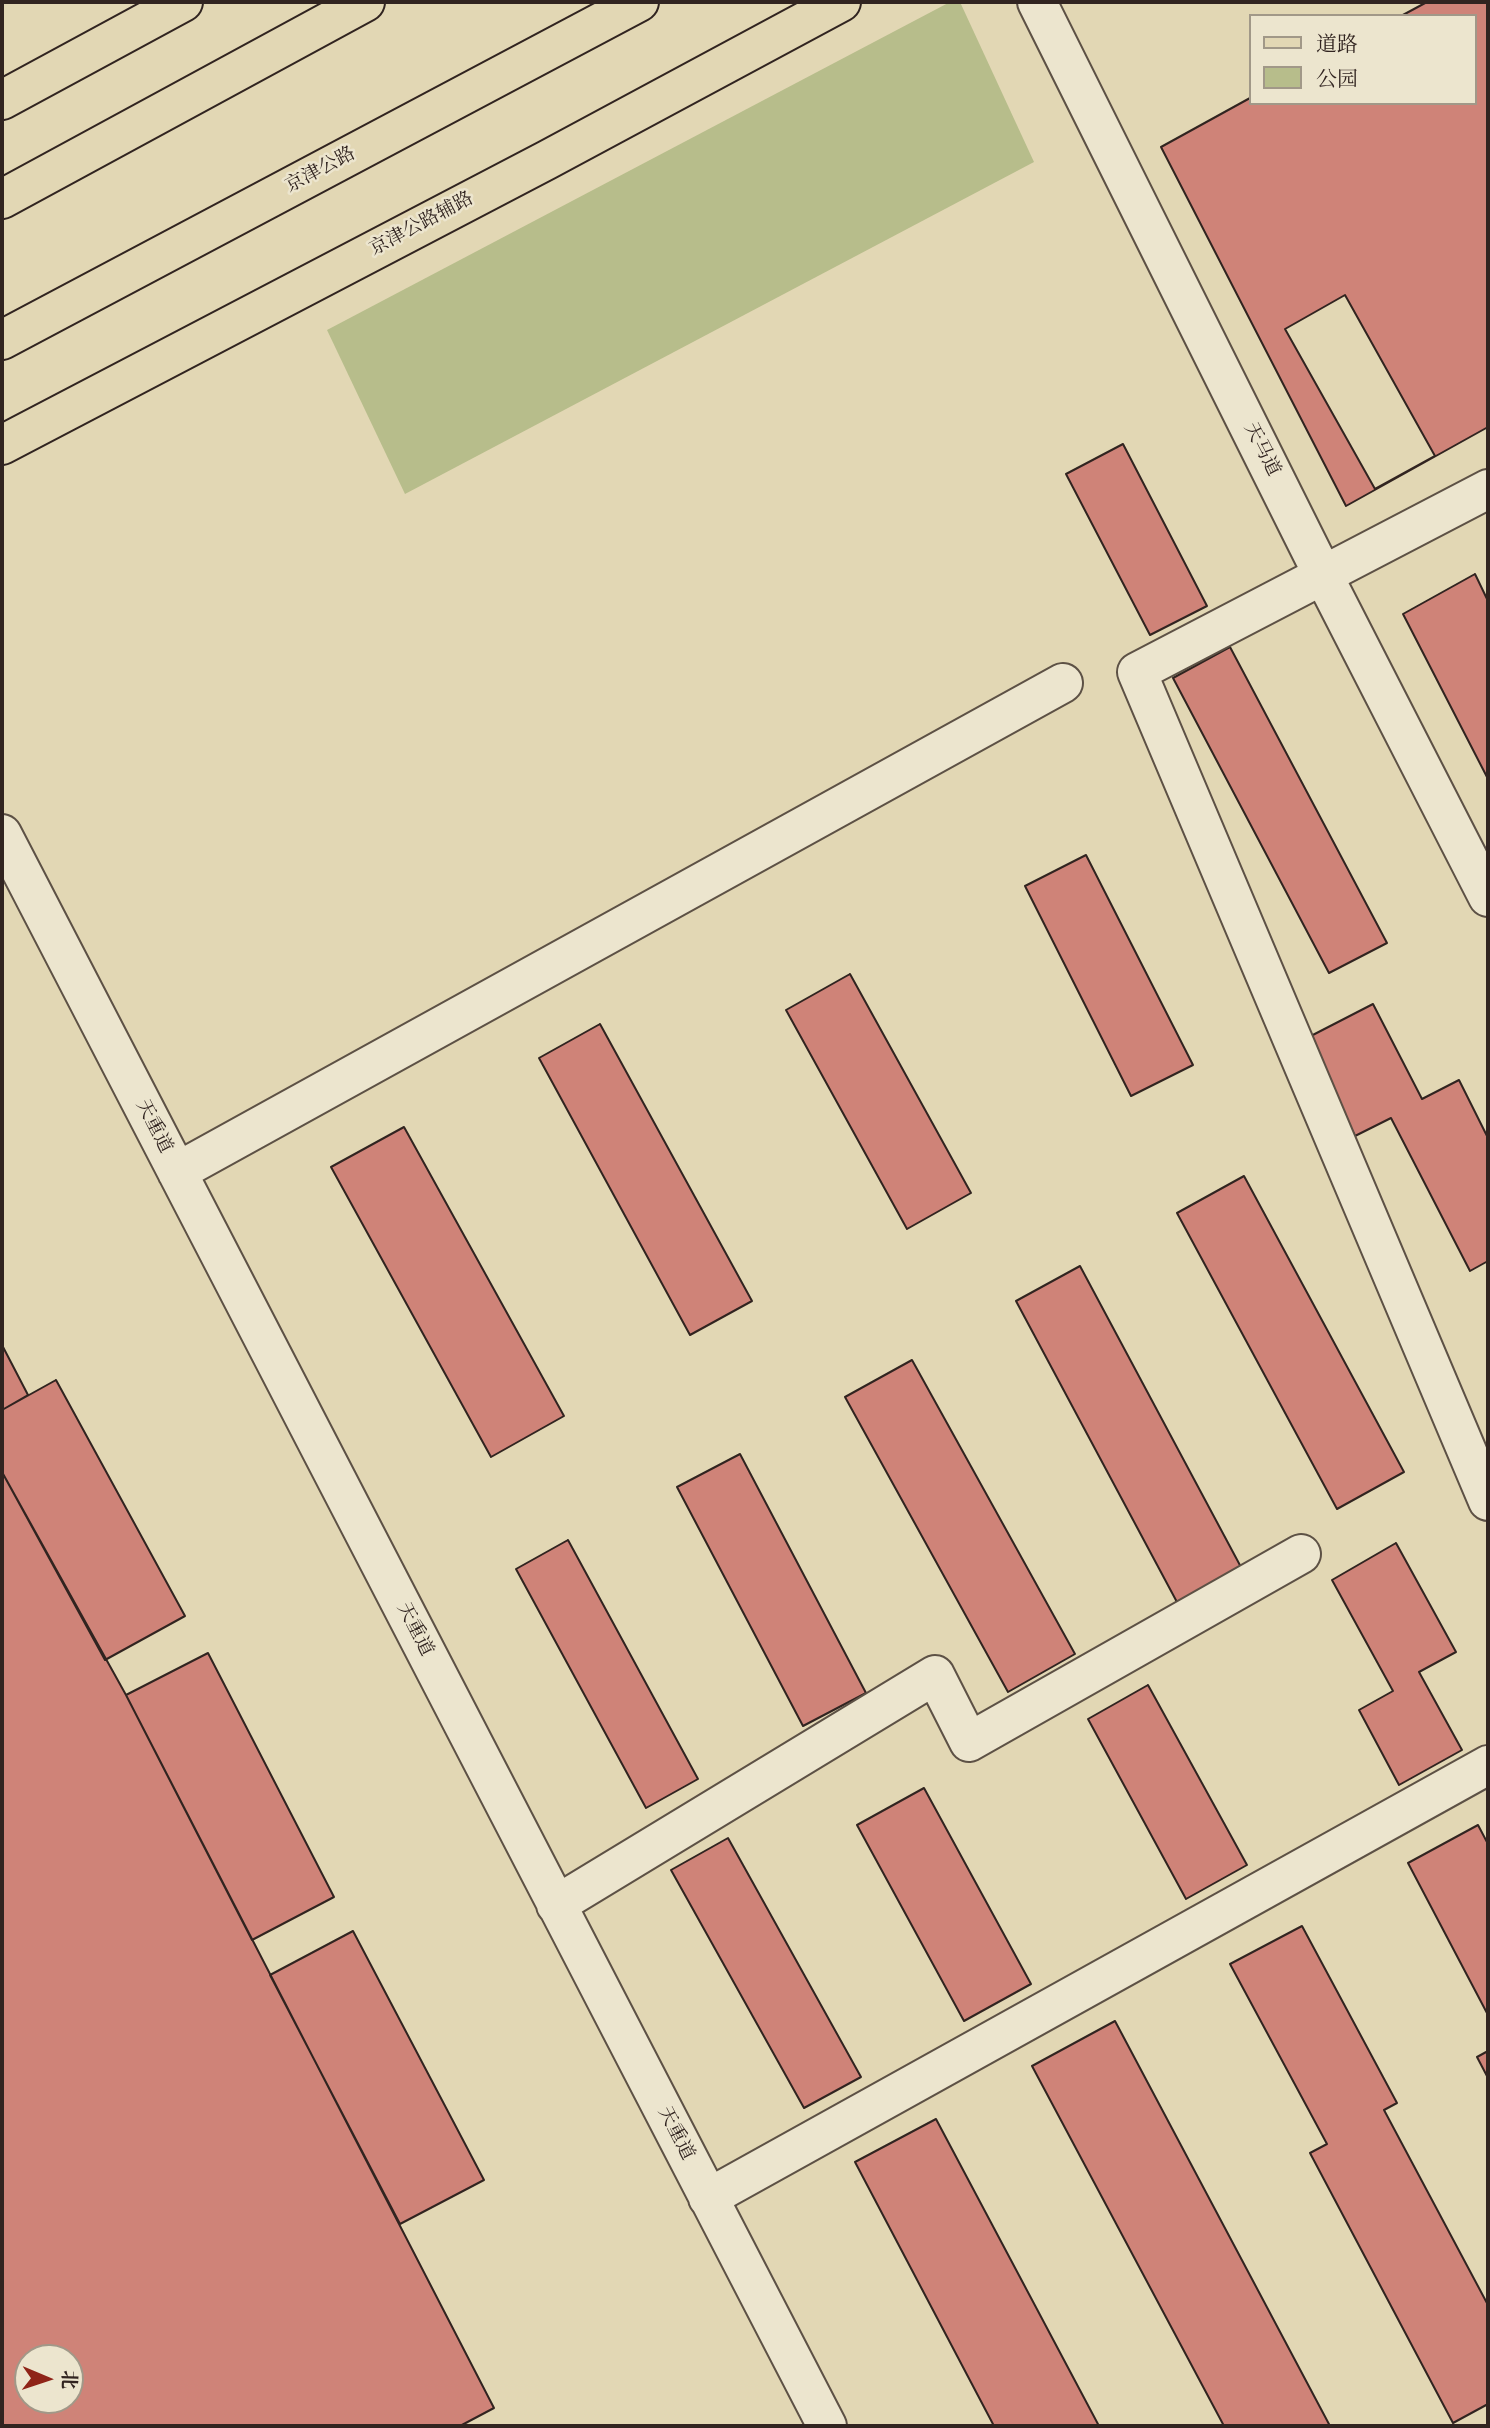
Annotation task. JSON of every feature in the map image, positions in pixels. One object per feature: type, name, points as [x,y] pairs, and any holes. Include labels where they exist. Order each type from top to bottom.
[{"type":"main road","points":[[2,100],[183,2]]},
{"type":"main road","points":[[2,199],[365,2]]},
{"type":"main road","name":"京津公路","points":[[2,340],[639,2]]},
{"type":"main road","name":"京津公路辅路","points":[[2,445],[547,160],[841,2]]},
{"type":"street","name":"天马道","points":[[1037,2],[1323,575],[1488,897]]},
{"type":"street","points":[[1488,489],[1137,672],[1488,1501]]},
{"type":"street","points":[[177,1172],[1063,682]]},
{"type":"street","name":"天重道","points":[[2,834],[827,2426]]},
{"type":"street","points":[[556,1905],[935,1675],[969,1742],[1301,1553]]},
{"type":"street","points":[[708,2198],[1488,1765]]},
{"type":"green space","points":[[950,2],[960,2],[1034,162],[405,494],[327,330]]},
{"type":"building","points":[[1427,2],[1488,2],[1488,427],[1346,506],[1161,147],[1248,99],[1248,105],[1476,105],[1476,14],[1405,14]]},
{"type":"building","points":[[1345,295],[1435,456],[1375,489],[1285,329]]},
{"type":"building","points":[[1123,444],[1207,606],[1150,635],[1066,474]]},
{"type":"building","points":[[1475,574],[1488,601],[1488,779],[1403,614]]},
{"type":"building","points":[[1230,647],[1387,943],[1329,973],[1173,678]]},
{"type":"building","points":[[1086,855],[1193,1065],[1131,1096],[1025,886]]},
{"type":"building","points":[[850,974],[971,1193],[907,1229],[786,1010]]},
{"type":"building","points":[[1373,1004],[1422,1099],[1459,1080],[1488,1138],[1488,1261],[1470,1271],[1391,1118],[1355,1136],[1305,1039]]},
{"type":"building","points":[[600,1024],[752,1301],[690,1335],[539,1058]]},
{"type":"building","points":[[404,1127],[564,1416],[491,1457],[331,1167]]},
{"type":"building","points":[[1244,1176],[1404,1472],[1337,1509],[1177,1213]]},
{"type":"building","points":[[1080,1266],[1242,1569],[1178,1604],[1016,1301]]},
{"type":"building","points":[[2,1345],[28,1395],[2,1410]]},
{"type":"building","points":[[912,1360],[1075,1654],[1008,1692],[845,1397]]},
{"type":"building","points":[[56,1380],[185,1616],[105,1660],[2,1472],[2,1410]]},
{"type":"building","points":[[740,1454],[866,1693],[803,1726],[677,1487]]},
{"type":"building","points":[[2,1472],[126,1695],[494,2408],[460,2426],[2,2426]]},
{"type":"building","points":[[568,1540],[698,1779],[646,1808],[516,1569]]},
{"type":"building","points":[[1396,1543],[1456,1652],[1419,1672],[1462,1750],[1399,1785],[1359,1710],[1393,1691],[1332,1580]]},
{"type":"building","points":[[208,1653],[334,1897],[252,1940],[126,1695]]},
{"type":"building","points":[[1148,1685],[1247,1865],[1186,1899],[1088,1719]]},
{"type":"building","points":[[924,1788],[1031,1984],[964,2021],[857,1825]]},
{"type":"building","points":[[1478,1825],[1488,1844],[1488,2015],[1408,1863]]},
{"type":"building","points":[[728,1838],[861,2077],[804,2108],[671,1870]]},
{"type":"building","points":[[1302,1926],[1397,2103],[1384,2110],[1488,2305],[1488,2404],[1453,2423],[1310,2153],[1327,2144],[1230,1964]]},
{"type":"building","points":[[353,1931],[484,2180],[400,2224],[270,1975]]},
{"type":"building","points":[[1115,2021],[1330,2426],[1224,2426],[1032,2066]]},
{"type":"building","points":[[1488,2051],[1488,2078],[1477,2057]]},
{"type":"building","points":[[936,2119],[1099,2426],[994,2426],[855,2162]]}]
